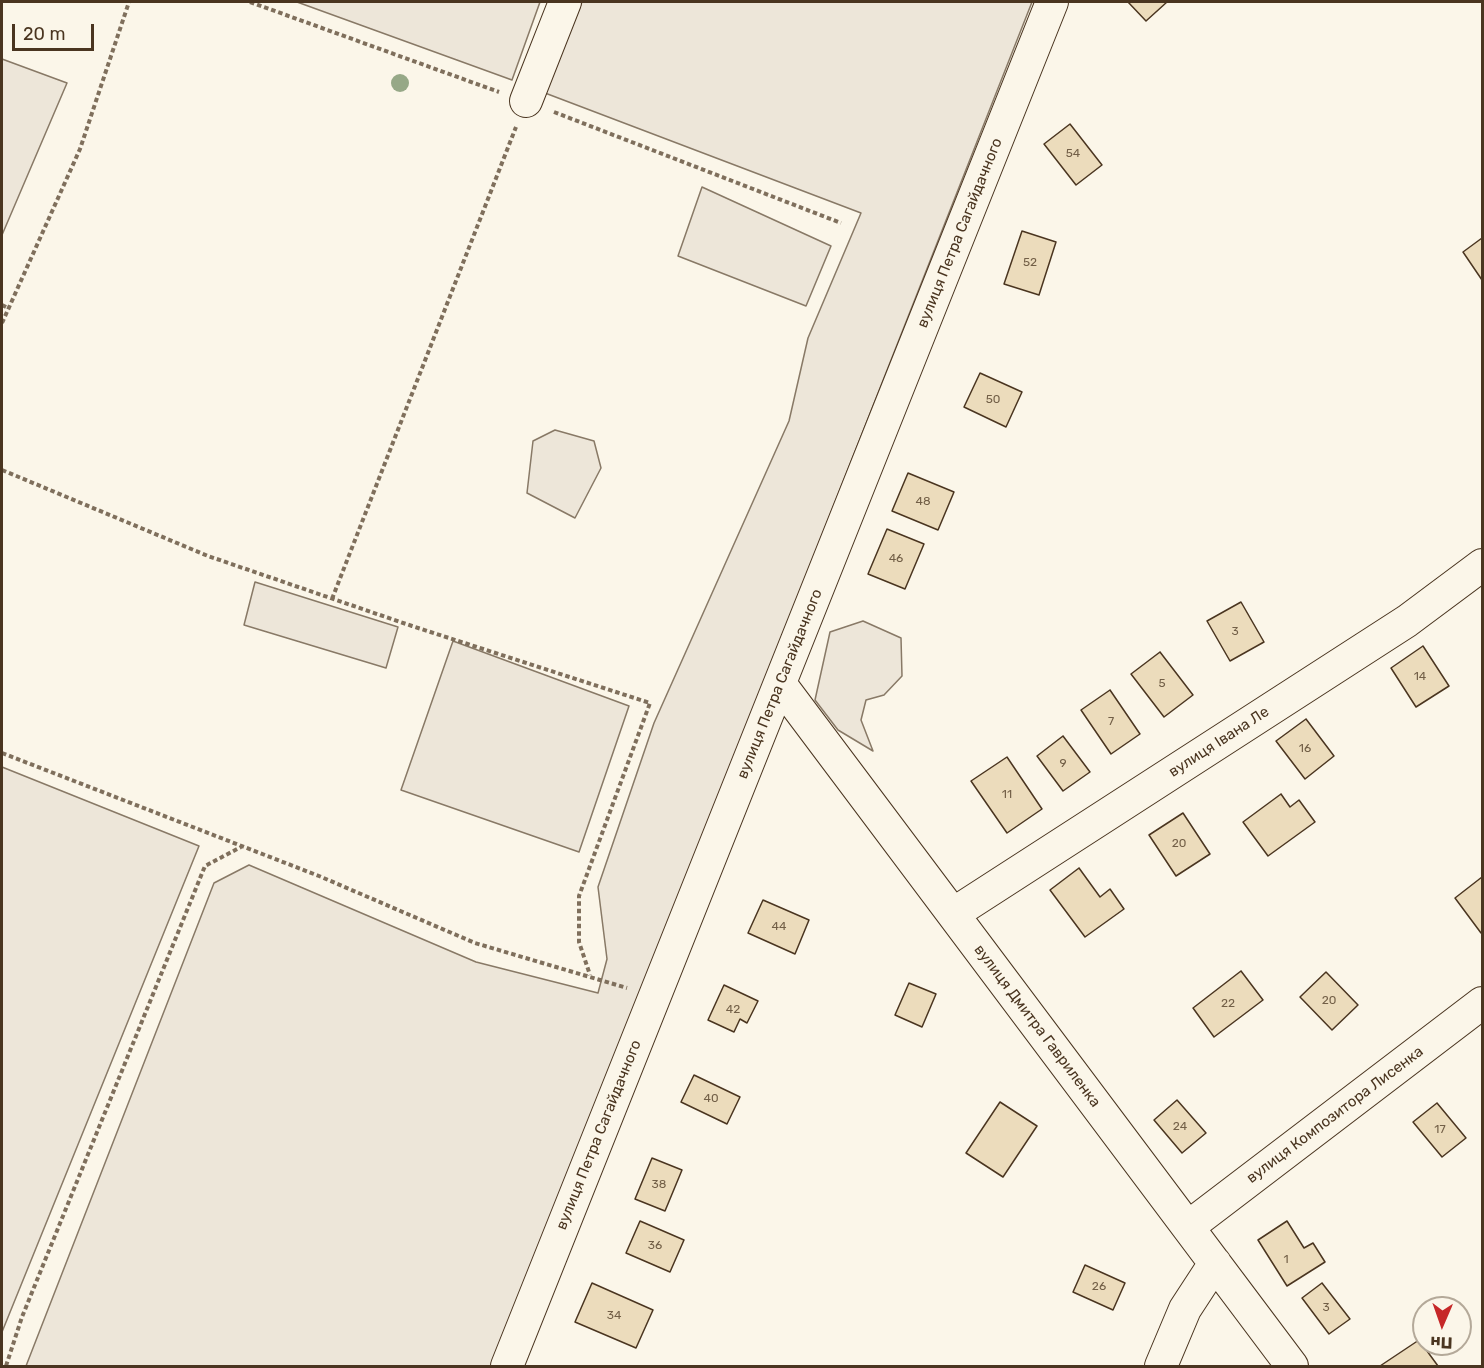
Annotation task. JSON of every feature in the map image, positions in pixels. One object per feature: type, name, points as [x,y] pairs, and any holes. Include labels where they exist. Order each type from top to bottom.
[{"type":"street","points":[[526,101],[565,2]]},
{"type":"street","name":"вулиця Петра Сагайдачного","points":[[507,1366],[1052,2]]},
{"type":"street","name":"вулиця Івана Ле","points":[[953,914],[1407,621],[1482,565]]},
{"type":"street","name":"вулиця Дмитра Гавриленка","points":[[781,685],[1292,1366]]},
{"type":"street","name":"вулиця Композитора Лисенка","points":[[1188,1227],[1482,1003]]},
{"type":"street","points":[[1161,1366],[1185,1309],[1215,1263]]},
{"type":"path","points":[[2,323],[80,149],[129,2]]},
{"type":"path","points":[[332,599],[526,101]]},
{"type":"path","points":[[2,305],[8,308]]},
{"type":"path","points":[[2,470],[207,556],[650,703],[579,896],[579,942],[590,975]]},
{"type":"path","points":[[2,753],[242,846],[475,943],[590,975],[653,997]]},
{"type":"path","points":[[6,1366],[22,1317],[205,866],[242,846]]},
{"type":"shaded area","points":[[297,2],[540,2],[512,80]]},
{"type":"shaded area","points":[[582,2],[1032,2],[495,1366],[26,1366],[214,883],[249,865],[476,962],[598,993],[607,959],[598,887],[654,723],[789,421],[808,338],[861,213],[545,93]]},
{"type":"shaded area","points":[[2,59],[67,83],[2,235]]},
{"type":"shaded area","points":[[702,187],[831,246],[806,306],[678,256]]},
{"type":"shaded area","points":[[555,430],[594,441],[601,468],[575,518],[527,493],[533,441]]},
{"type":"shaded area","points":[[255,582],[398,627],[386,668],[244,625]]},
{"type":"shaded area","points":[[863,621],[901,638],[902,676],[884,695],[866,700],[861,720],[873,751],[838,730],[815,700],[830,632]]},
{"type":"shaded area","points":[[453,641],[629,706],[579,852],[401,790]]},
{"type":"shaded area","points":[[2,767],[199,846],[2,1332]]},
{"type":"building","points":[[1128,2],[1167,2],[1146,21]]},
{"type":"building","points":[[1070,124],[1102,165],[1076,185],[1044,144]]},
{"type":"building","points":[[1022,231],[1056,242],[1039,295],[1004,284]]},
{"type":"building","points":[[1482,238],[1482,280],[1463,252]]},
{"type":"building","points":[[980,373],[1022,392],[1006,427],[964,407]]},
{"type":"building","points":[[908,473],[954,492],[938,530],[892,511]]},
{"type":"building","points":[[887,529],[924,544],[905,589],[868,574]]},
{"type":"building","points":[[1241,602],[1264,642],[1230,661],[1207,621]]},
{"type":"building","points":[[1423,646],[1449,686],[1416,707],[1391,668]]},
{"type":"building","points":[[1160,652],[1193,695],[1164,717],[1131,674]]},
{"type":"building","points":[[1110,690],[1140,734],[1111,754],[1081,710]]},
{"type":"building","points":[[1306,719],[1334,756],[1305,779],[1276,741]]},
{"type":"building","points":[[1063,736],[1090,772],[1063,791],[1037,756]]},
{"type":"building","points":[[1007,757],[1042,809],[1007,833],[971,781]]},
{"type":"building","points":[[1281,794],[1290,807],[1299,800],[1315,822],[1268,856],[1243,822]]},
{"type":"building","points":[[1183,813],[1210,854],[1176,876],[1149,835]]},
{"type":"building","points":[[1079,868],[1100,897],[1110,889],[1124,909],[1085,937],[1050,890]]},
{"type":"building","points":[[1482,877],[1482,932],[1481,933],[1455,898]]},
{"type":"building","points":[[763,900],[809,920],[795,954],[748,933]]},
{"type":"building","points":[[1241,971],[1263,1000],[1214,1037],[1193,1008]]},
{"type":"building","points":[[1326,972],[1358,1005],[1332,1030],[1300,997]]},
{"type":"building","points":[[909,983],[936,994],[922,1027],[895,1015]]},
{"type":"building","points":[[724,985],[758,1001],[747,1023],[740,1019],[734,1032],[708,1020]]},
{"type":"building","points":[[694,1075],[740,1097],[727,1124],[681,1102]]},
{"type":"building","points":[[1177,1100],[1206,1133],[1182,1153],[1154,1120]]},
{"type":"building","points":[[1000,1102],[1037,1126],[1003,1177],[966,1153]]},
{"type":"building","points":[[1437,1103],[1466,1138],[1442,1157],[1413,1122]]},
{"type":"building","points":[[652,1158],[682,1170],[665,1211],[635,1199]]},
{"type":"building","points":[[640,1221],[684,1240],[670,1272],[626,1253]]},
{"type":"building","points":[[1287,1221],[1304,1248],[1313,1243],[1325,1262],[1287,1286],[1258,1240]]},
{"type":"building","points":[[1085,1265],[1125,1283],[1113,1310],[1073,1292]]},
{"type":"building","points":[[592,1283],[653,1310],[636,1348],[575,1322]]},
{"type":"building","points":[[1322,1283],[1350,1319],[1329,1334],[1302,1298]]},
{"type":"building","points":[[1412,1345],[1412,1356],[1431,1356],[1438,1366],[1380,1366]]}]
